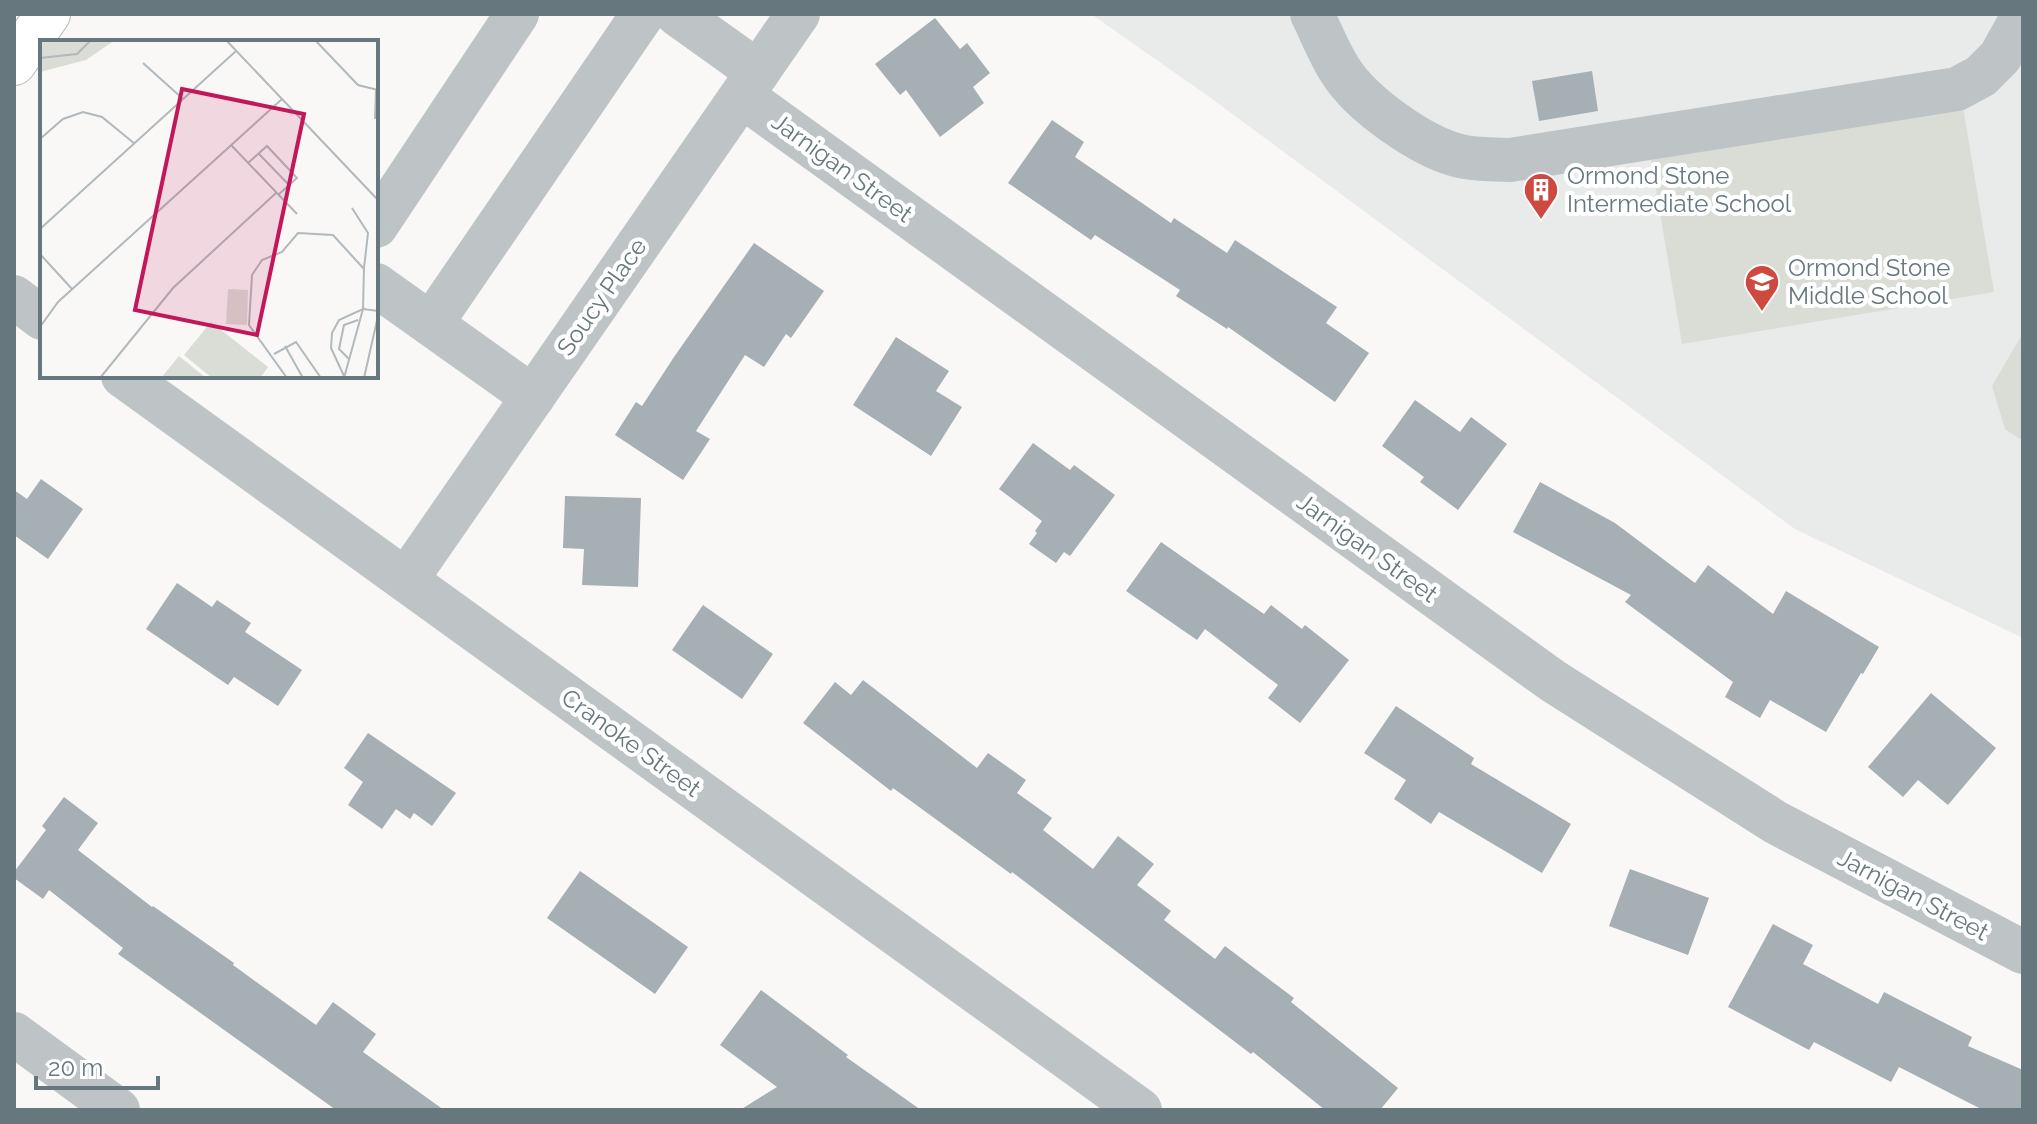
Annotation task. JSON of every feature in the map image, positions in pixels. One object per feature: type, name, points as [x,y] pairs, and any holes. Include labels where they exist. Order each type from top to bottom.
[{"type":"main road","points":[[14,63],[48,14]]},
{"type":"street","points":[[378,223],[517,14]]},
{"type":"street","points":[[431,324],[643,14]]},
{"type":"street","name":"Jarnigan Street","points":[[677,14],[750,84],[1553,681],[1775,822],[2023,952]]},
{"type":"street","name":"Soucy Place","points":[[406,580],[798,14]]},
{"type":"street","points":[[1312,14],[1340,71],[1357,92],[1391,120],[1438,149],[1463,157],[1510,160],[1957,89],[1981,76],[2000,57],[2023,16]]},
{"type":"street","points":[[378,286],[533,397]]},
{"type":"street","points":[[14,297],[40,316]]},
{"type":"street","name":"Cranoke Street","points":[[126,378],[1140,1110]]},
{"type":"street","points":[[14,1034],[94,1103]]},
{"type":"shaded area","name":"Ormond Stone Middle School","points":[[1091,14],[2023,14],[2023,638],[1795,529],[1208,96]]},
{"type":"shaded area","points":[[1963,107],[1994,292],[1682,344],[1651,159]]},
{"type":"shaded area","points":[[2023,333],[2023,441],[2005,429],[1992,386]]},
{"type":"building","points":[[935,18],[960,49],[967,43],[990,73],[973,87],[984,103],[940,137],[906,90],[900,95],[875,64]]},
{"type":"building","points":[[1592,71],[1598,111],[1539,121],[1532,81]]},
{"type":"building","points":[[1052,120],[1084,142],[1075,157],[1171,223],[1174,218],[1227,253],[1235,240],[1337,307],[1326,323],[1369,353],[1335,402],[1228,327],[1176,296],[1180,290],[1095,235],[1091,240],[1008,183]]},
{"type":"building","points":[[754,243],[824,291],[791,338],[786,334],[764,367],[745,355],[696,431],[710,439],[683,480],[615,435],[636,402],[642,406]]},
{"type":"building","points":[[896,337],[949,371],[936,391],[962,407],[931,456],[853,405]]},
{"type":"building","points":[[1415,400],[1460,432],[1471,417],[1507,444],[1458,510],[1420,482],[1424,477],[1382,446]]},
{"type":"building","points":[[1033,443],[1070,470],[1074,465],[1115,495],[1070,556],[1064,552],[1056,563],[1029,544],[1042,521],[999,489]]},
{"type":"building","points":[[41,479],[83,509],[48,559],[14,535],[14,490],[27,499]]},
{"type":"building","points":[[1540,482],[1615,523],[1695,583],[1708,565],[1773,614],[1786,591],[1879,647],[1826,732],[1770,700],[1760,718],[1725,697],[1733,682],[1625,602],[1631,595],[1513,532]]},
{"type":"building","points":[[565,496],[641,498],[638,587],[582,585],[584,549],[563,548]]},
{"type":"building","points":[[1161,542],[1264,614],[1271,605],[1302,629],[1305,625],[1349,660],[1300,723],[1268,698],[1278,685],[1205,629],[1197,640],[1126,591]]},
{"type":"building","points":[[177,583],[212,607],[217,600],[251,623],[245,632],[302,670],[278,706],[234,677],[228,685],[146,629]]},
{"type":"building","points":[[703,605],[773,654],[742,699],[672,650]]},
{"type":"building","points":[[863,680],[977,768],[988,753],[1026,780],[1017,793],[1052,818],[1043,830],[1093,869],[1118,836],[1154,864],[1137,885],[1171,911],[1164,920],[1215,959],[1225,946],[1294,998],[1291,1002],[1398,1088],[1380,1110],[1325,1110],[1253,1052],[1251,1054],[1012,872],[893,788],[891,791],[803,723],[835,682],[851,695]]},
{"type":"building","points":[[1931,693],[1996,748],[1948,805],[1918,780],[1903,797],[1868,767]]},
{"type":"building","points":[[1396,706],[1474,758],[1471,764],[1571,824],[1542,873],[1439,812],[1431,824],[1394,799],[1406,780],[1364,753]]},
{"type":"building","points":[[368,733],[456,793],[432,826],[414,813],[410,819],[396,809],[382,829],[348,805],[363,782],[344,768]]},
{"type":"building","points":[[64,797],[98,823],[78,850],[316,1025],[333,1002],[376,1034],[363,1052],[444,1110],[336,1110],[118,954],[123,948],[49,890],[43,899],[14,878],[14,872],[46,830],[42,826]]},
{"type":"building","points":[[1630,869],[1709,898],[1688,955],[1609,926]]},
{"type":"building","points":[[580,871],[688,947],[655,994],[547,918]]},
{"type":"building","points":[[1773,924],[1813,945],[1803,964],[1878,1004],[1884,992],[1972,1037],[1968,1046],[2023,1070],[2023,1110],[1983,1110],[1899,1067],[1891,1082],[1814,1042],[1809,1050],[1728,1007]]},
{"type":"building","points":[[761,990],[848,1055],[846,1057],[921,1110],[740,1110],[777,1087],[720,1045]]},
{"type":"place","name":"Ormond Stone Intermediate School","points":[[1541,221]]},
{"type":"place","name":"Ormond Stone Middle School","points":[[1762,313]]}]
